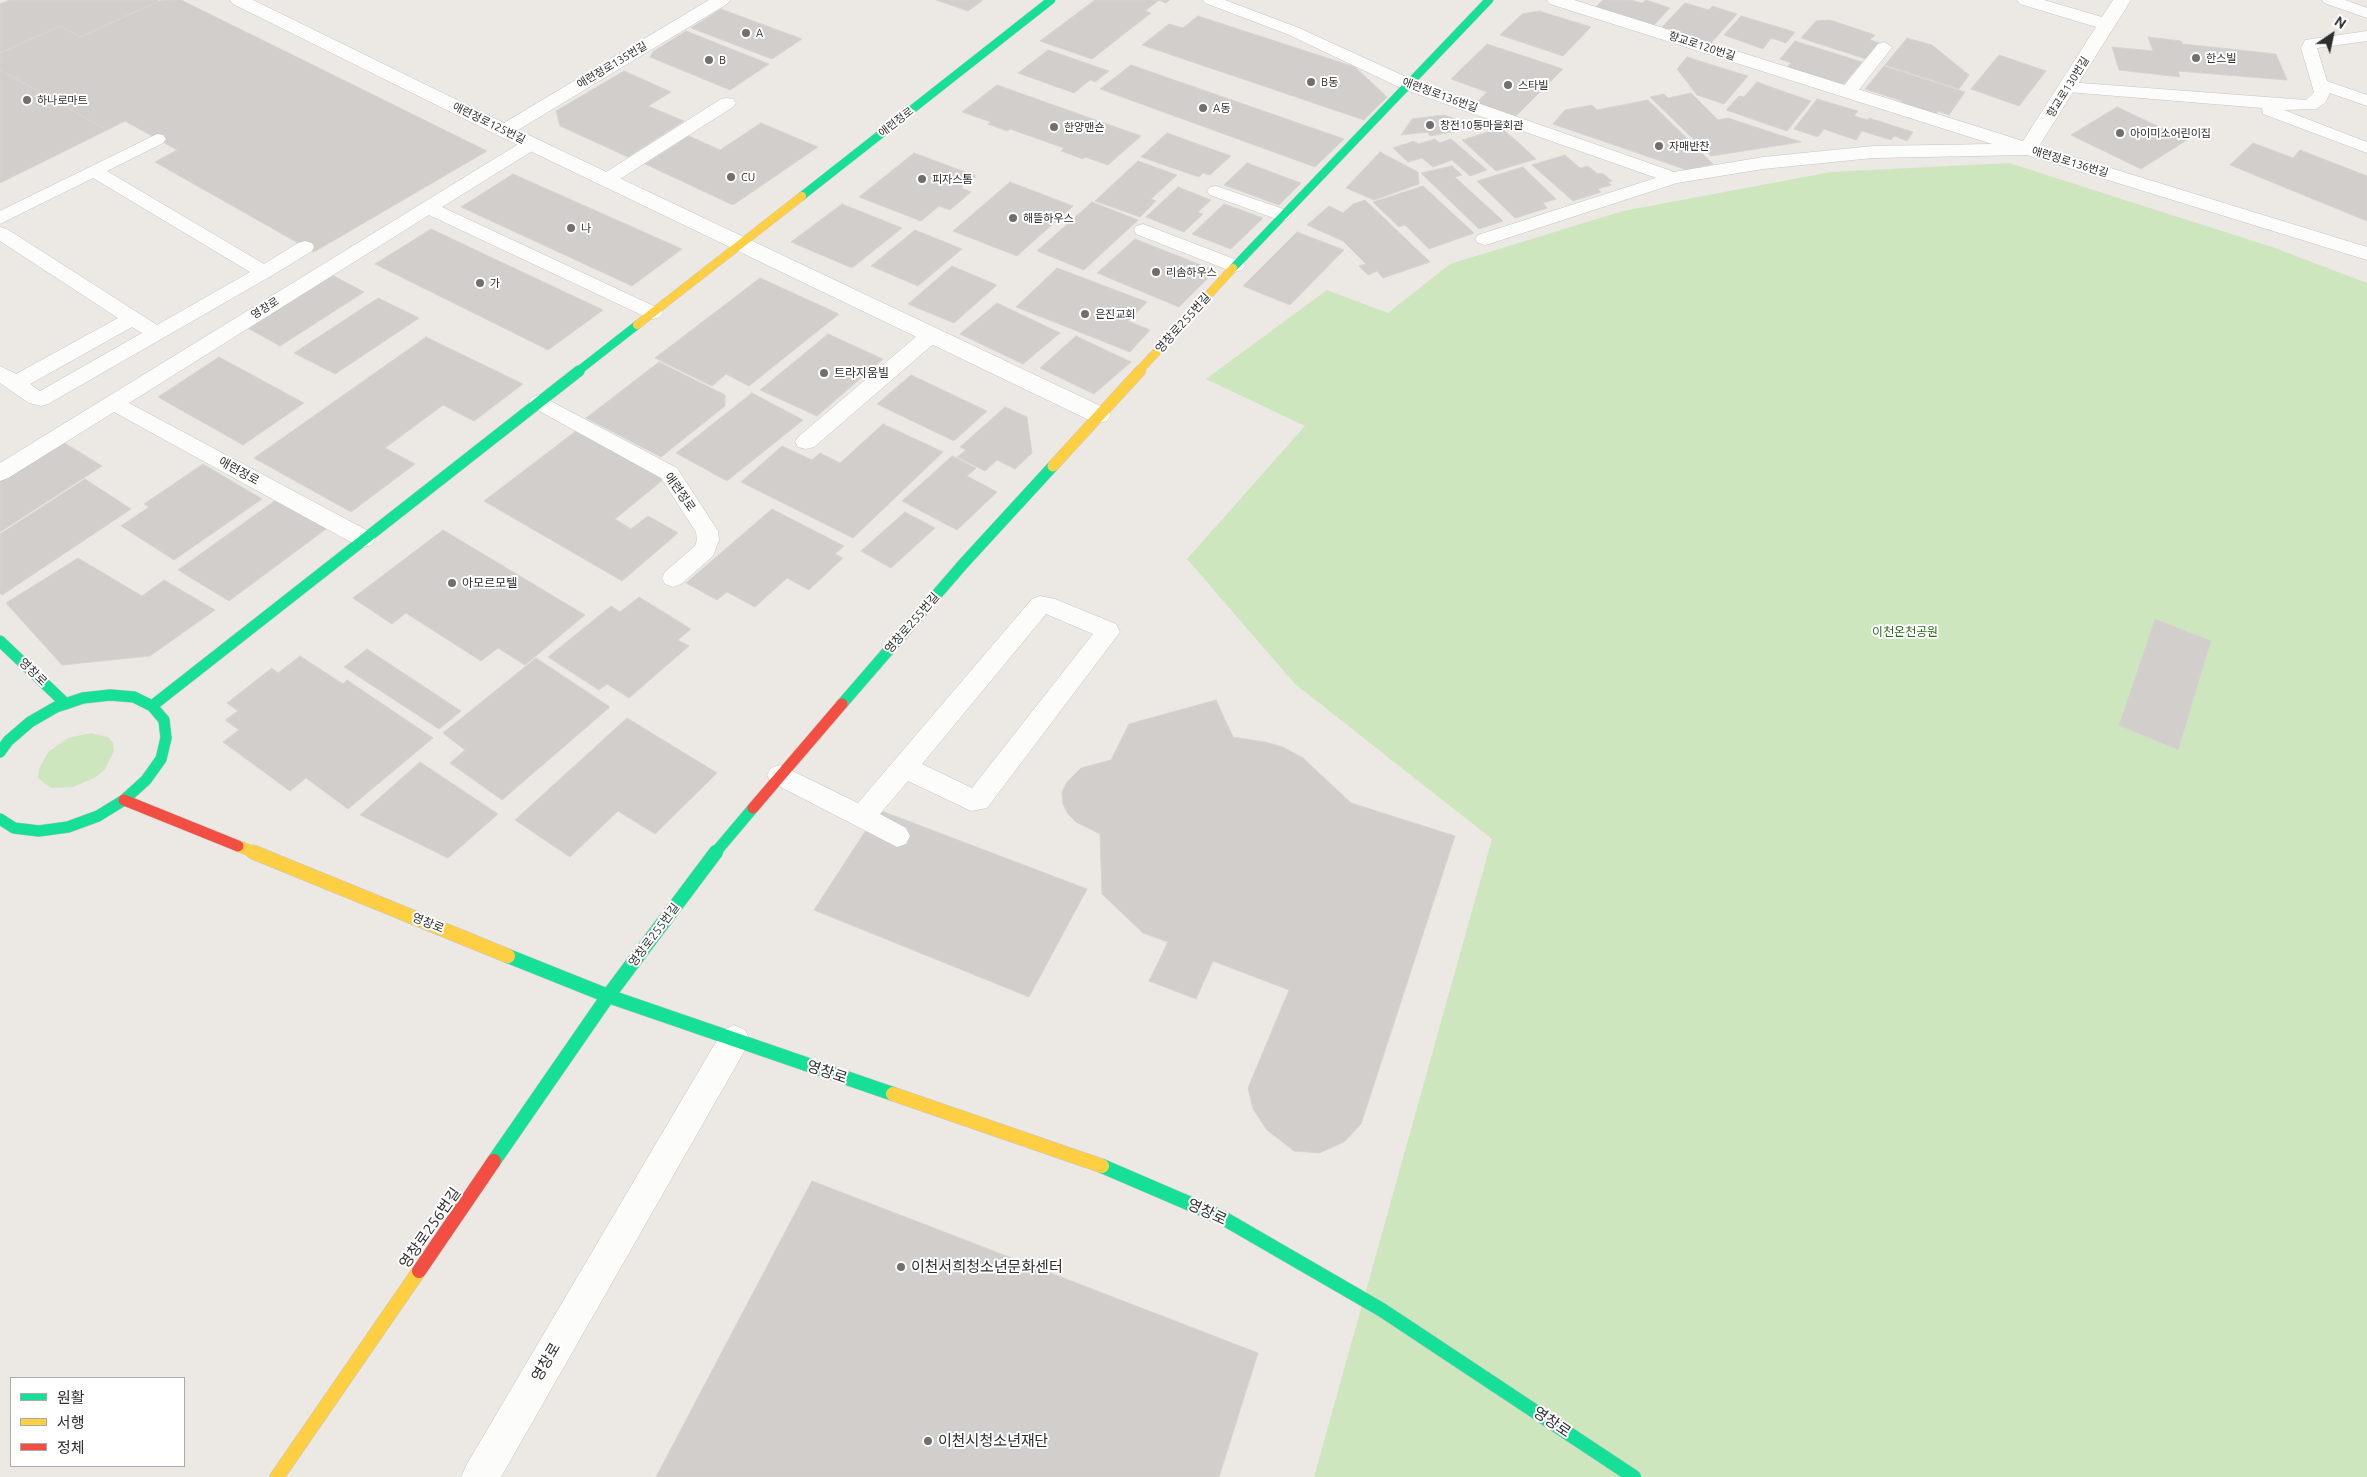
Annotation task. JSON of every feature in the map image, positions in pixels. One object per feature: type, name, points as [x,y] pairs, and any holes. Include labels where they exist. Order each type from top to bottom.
[{"type":"street","name":"애련정로125번길","points":[[239,0],[504,131],[741,244]]},
{"type":"street","name":"애련정로135번길","points":[[504,131],[721,0]]},
{"type":"street","name":"애련정로","points":[[152,706],[1051,0]]},
{"type":"street","points":[[1409,85],[1489,0]]},
{"type":"street","name":"향교로120번길","points":[[1556,0],[2028,149]]},
{"type":"street","points":[[2026,0],[2106,24]]},
{"type":"street","name":"향교로130번길","points":[[2028,149],[2122,0]]},
{"type":"street","name":"영창로255번길","points":[[608,996],[721,845],[964,563],[1282,215],[1409,85]]},
{"type":"street","name":"애련정로136번길","points":[[1485,239],[1674,178],[1815,156],[1873,152],[2028,149],[2367,254]]},
{"type":"street","points":[[741,244],[1099,415]]},
{"type":"street","name":"영창로","points":[[0,641],[66,704]]},
{"type":"street","points":[[0,752],[6,737],[56,707],[83,698],[110,694],[134,697],[152,706],[164,720],[166,738],[160,759],[146,780],[124,800],[98,816],[68,826],[39,831],[11,830],[0,819]]},
{"type":"street","name":"영창로","points":[[124,800],[608,996],[1109,1168],[1224,1218],[1382,1310],[1634,1477]]},
{"type":"street","name":"영창로256번길","points":[[277,1477],[608,996]]},
{"type":"street","name":"영창로","points":[[480,1477],[734,1040]]},
{"type":"lane","name":"애련정로136번길","points":[[1211,0],[1293,31],[1409,85],[1674,178]]},
{"type":"lane","points":[[2330,0],[2367,13]]},
{"type":"lane","points":[[2068,87],[2310,104],[2319,99],[2322,92],[2309,48],[2311,43],[2367,36]]},
{"type":"lane","points":[[1848,92],[1884,47]]},
{"type":"lane","points":[[2318,83],[2367,101]]},
{"type":"lane","points":[[2246,101],[2367,148]]},
{"type":"lane","points":[[606,180],[727,103]]},
{"type":"lane","points":[[0,218],[157,139]]},
{"type":"lane","name":"영창로","points":[[0,473],[531,144]]},
{"type":"lane","points":[[94,171],[264,272]]},
{"type":"lane","points":[[1216,191],[1282,215]]},
{"type":"lane","points":[[428,208],[653,313]]},
{"type":"lane","points":[[1143,230],[1235,266]]},
{"type":"lane","points":[[0,233],[156,333]]},
{"type":"lane","points":[[133,318],[8,378],[36,398],[41,399],[305,247]]},
{"type":"lane","points":[[806,442],[931,335]]},
{"type":"lane","name":"애련정로","points":[[540,402],[670,473],[707,531],[708,540],[705,550],[673,578]]},
{"type":"lane","name":"애련정로","points":[[113,403],[364,540]]},
{"type":"lane","points":[[862,817],[1040,604],[1047,605],[1108,630],[978,800],[971,800],[904,767]]},
{"type":"lane","points":[[780,775],[897,836]]},
{"type":"green space","name":"이천온천공원","points":[[2009,163],[2272,247],[2367,283],[2367,1477],[1314,1477],[1492,839],[1295,684],[1187,559],[1305,426],[1206,379],[1327,290],[1388,313],[1450,264],[1623,211],[1831,172]]},
{"type":"green space","points":[[91,733],[108,737],[113,743],[114,751],[105,769],[96,777],[73,787],[51,788],[38,778],[39,769],[48,752],[68,738]]},
{"type":"building","points":[[10,0],[159,1],[80,37],[60,26],[0,53],[0,4]]},
{"type":"building","points":[[162,0],[181,0],[487,151],[314,252],[155,162],[177,150],[125,121],[107,130],[0,70],[0,53],[60,26],[80,37]]},
{"type":"building","points":[[936,0],[983,0],[968,11]]},
{"type":"building","points":[[1095,0],[1159,0],[1145,11],[1151,13],[1092,59],[1040,41]]},
{"type":"building","points":[[1159,0],[1170,0],[1166,3]]},
{"type":"building","points":[[1603,0],[1630,0],[1642,3],[1646,0],[1670,8],[1654,25],[1596,7]]},
{"type":"building","points":[[1685,3],[1709,10],[1712,6],[1737,14],[1711,43],[1662,27]]},
{"type":"building","name":"A","points":[[721,9],[802,39],[772,59],[691,28]]},
{"type":"building","points":[[1539,11],[1591,27],[1563,56],[1500,35],[1522,14]]},
{"type":"building","name":"B동","points":[[1198,16],[1355,67],[1387,97],[1364,120],[1142,45],[1169,24],[1183,28]]},
{"type":"building","points":[[1741,16],[1795,32],[1786,43],[1771,38],[1763,49],[1724,35]]},
{"type":"building","points":[[1830,20],[1875,35],[1870,40],[1880,43],[1866,59],[1801,38],[1816,21]]},
{"type":"building","name":"B","points":[[686,31],[769,64],[730,90],[650,57],[654,51]]},
{"type":"building","name":"한스빌","points":[[2148,37],[2181,41],[2183,44],[2276,54],[2287,80],[2178,71],[2180,77],[2119,70],[2112,47],[2153,51]]},
{"type":"building","points":[[1907,38],[1932,45],[1969,75],[1959,89],[1885,65]]},
{"type":"building","points":[[1795,41],[1862,62],[1843,85],[1787,67],[1791,63],[1780,59]]},
{"type":"building","name":"스타빌","points":[[1487,44],[1563,69],[1514,118],[1475,104],[1487,92],[1451,79]]},
{"type":"building","points":[[1048,50],[1109,71],[1095,82],[1090,80],[1074,93],[1018,73]]},
{"type":"building","points":[[1999,55],[2046,71],[2019,106],[1971,89]]},
{"type":"building","points":[[1687,57],[1748,76],[1724,104],[1697,95],[1677,69]]},
{"type":"building","name":"A동","points":[[1131,65],[1344,139],[1315,167],[1100,89]]},
{"type":"building","points":[[1884,66],[1965,92],[1949,115],[1938,111],[1934,117],[1899,105],[1902,101],[1865,89]]},
{"type":"building","name":"하나로마트","points":[[0,70],[107,130],[0,183]]},
{"type":"building","points":[[624,71],[671,92],[648,106],[684,121],[628,157],[560,126],[556,111]]},
{"type":"building","points":[[1757,82],[1811,101],[1787,131],[1726,110],[1739,96],[1744,97]]},
{"type":"building","name":"한양맨숀","points":[[997,85],[1141,136],[1108,165],[1085,157],[1083,159],[1061,151],[1064,148],[1010,129],[1007,131],[988,124],[991,122],[962,112]]},
{"type":"building","points":[[1691,93],[1718,120],[1728,118],[1801,142],[1711,156],[1650,97],[1664,94],[1668,98]]},
{"type":"building","points":[[1817,99],[1858,111],[1854,116],[1868,120],[1869,118],[1913,132],[1907,141],[1894,136],[1891,140],[1862,131],[1856,140],[1824,129],[1818,137],[1794,129]]},
{"type":"building","points":[[1648,100],[1713,164],[1687,170],[1553,124],[1565,110],[1592,105],[1597,110]]},
{"type":"building","points":[[2117,107],[2187,140],[2141,169],[2071,135]]},
{"type":"building","points":[[1444,115],[1479,127],[1430,136],[1428,132],[1401,135],[1412,119]]},
{"type":"building","points":[[761,123],[818,147],[733,205],[645,164],[689,136],[720,150]]},
{"type":"building","points":[[1501,128],[1536,159],[1496,171],[1462,140]]},
{"type":"building","points":[[1167,133],[1231,156],[1210,175],[1203,173],[1199,177],[1141,157]]},
{"type":"building","points":[[1435,139],[1439,143],[1451,139],[1487,170],[1470,176],[1452,160],[1433,167],[1422,158],[1408,162],[1393,148],[1414,141],[1418,144]]},
{"type":"building","points":[[2253,143],[2293,158],[2300,150],[2367,176],[2367,221],[2230,165]]},
{"type":"building","points":[[1380,152],[1418,172],[1419,184],[1374,200],[1346,188]]},
{"type":"building","points":[[914,153],[976,176],[961,188],[971,192],[950,210],[939,206],[921,221],[859,197]]},
{"type":"building","points":[[1565,155],[1580,168],[1588,166],[1598,174],[1602,173],[1612,181],[1608,182],[1611,185],[1598,189],[1601,192],[1573,201],[1532,165]]},
{"type":"building","points":[[1138,161],[1177,175],[1151,199],[1156,201],[1140,217],[1095,201]]},
{"type":"building","points":[[1247,163],[1301,183],[1279,205],[1224,185]]},
{"type":"building","points":[[1452,166],[1462,175],[1455,177],[1503,221],[1479,229],[1421,173]]},
{"type":"building","points":[[1523,167],[1556,199],[1543,203],[1547,208],[1515,218],[1477,181]]},
{"type":"building","name":"나","points":[[513,174],[682,249],[632,286],[461,207]]},
{"type":"building","name":"해뜰하우스","points":[[1010,182],[1073,206],[1017,256],[953,231]]},
{"type":"building","points":[[1423,186],[1474,233],[1429,249],[1405,225],[1399,227],[1373,202]]},
{"type":"building","points":[[1178,187],[1211,200],[1198,212],[1203,214],[1184,232],[1146,217]]},
{"type":"building","points":[[1365,200],[1430,262],[1383,278],[1377,271],[1368,275],[1359,266],[1366,264],[1343,241],[1307,225],[1329,206],[1343,213],[1353,204]]},
{"type":"building","points":[[1092,202],[1138,220],[1084,270],[1037,251]]},
{"type":"building","points":[[842,204],[902,228],[852,268],[791,242]]},
{"type":"building","points":[[1224,204],[1263,218],[1231,249],[1192,234]]},
{"type":"building","name":"가","points":[[431,229],[603,310],[548,350],[375,264]]},
{"type":"building","points":[[915,230],[962,249],[918,286],[871,266]]},
{"type":"building","points":[[1297,232],[1344,250],[1290,305],[1243,286]]},
{"type":"building","name":"리솜하우스","points":[[1135,239],[1215,271],[1179,307],[1097,273]]},
{"type":"building","points":[[952,266],[997,285],[954,323],[908,304]]},
{"type":"building","name":"은진교회","points":[[1057,268],[1147,302],[1128,321],[1150,330],[1130,352],[1016,307]]},
{"type":"building","points":[[330,274],[364,292],[280,346],[246,327]]},
{"type":"building","points":[[760,278],[839,314],[749,386],[726,374],[712,386],[655,358]]},
{"type":"building","points":[[378,298],[419,318],[335,374],[294,353]]},
{"type":"building","points":[[997,303],[1060,333],[1023,364],[960,334]]},
{"type":"building","name":"트라지움빌","points":[[828,334],[883,359],[817,416],[760,390]]},
{"type":"building","points":[[1076,336],[1131,362],[1094,394],[1040,368]]},
{"type":"building","points":[[426,337],[523,384],[474,421],[443,405],[385,448],[415,464],[351,512],[254,458]]},
{"type":"building","points":[[219,357],[304,403],[243,445],[158,397]]},
{"type":"building","points":[[659,362],[725,395],[725,406],[661,457],[586,418]]},
{"type":"building","points":[[911,375],[987,411],[954,441],[877,404]]},
{"type":"building","points":[[752,393],[803,420],[727,481],[676,453]]},
{"type":"building","points":[[1005,407],[1027,417],[1032,453],[1015,469],[997,460],[985,471],[957,457],[966,450],[960,447]]},
{"type":"building","points":[[883,424],[943,452],[853,538],[741,482],[782,446],[812,460],[820,453],[840,463]]},
{"type":"building","points":[[576,431],[664,479],[615,519],[631,529],[648,516],[678,533],[622,581],[484,501]]},
{"type":"building","points":[[63,442],[102,466],[0,532],[0,481]]},
{"type":"building","points":[[952,456],[976,468],[967,476],[997,492],[957,530],[902,501]]},
{"type":"building","points":[[203,464],[262,499],[174,560],[121,526],[149,507],[144,504]]},
{"type":"building","points":[[85,479],[131,509],[2,595],[0,593],[0,534]]},
{"type":"building","points":[[280,497],[330,526],[229,601],[178,570]]},
{"type":"building","points":[[772,509],[844,546],[835,554],[843,558],[809,590],[787,578],[755,607],[727,592],[717,600],[686,583]]},
{"type":"building","points":[[905,512],[935,528],[891,568],[861,551]]},
{"type":"building","name":"아모르모텔","points":[[443,530],[585,615],[525,665],[498,648],[481,661],[406,613],[392,624],[353,598]]},
{"type":"building","points":[[78,558],[142,596],[164,580],[215,610],[150,656],[62,665],[6,603]]},
{"type":"building","points":[[639,597],[691,629],[678,640],[689,646],[629,698],[607,684],[599,690],[548,657],[611,606],[620,612]]},
{"type":"building","points":[[2155,619],[2211,641],[2178,750],[2119,725]]},
{"type":"building","points":[[367,649],[461,711],[439,729],[344,667]]},
{"type":"building","points":[[300,656],[343,684],[347,680],[433,738],[348,809],[306,778],[290,791],[223,742],[239,730],[225,720],[238,711],[227,703],[272,668],[278,673]]},
{"type":"building","points":[[536,658],[610,707],[502,800],[450,763],[465,750],[443,733]]},
{"type":"building","points":[[1216,700],[1233,737],[1283,747],[1303,758],[1351,803],[1455,836],[1361,1124],[1344,1142],[1319,1153],[1294,1151],[1267,1130],[1253,1109],[1248,1088],[1289,990],[1213,961],[1196,999],[1149,981],[1168,942],[1143,933],[1102,894],[1100,834],[1076,822],[1068,814],[1063,804],[1062,792],[1067,782],[1081,768],[1111,760],[1129,724]]},
{"type":"building","points":[[627,718],[717,773],[655,834],[618,811],[570,857],[515,820]]},
{"type":"building","points":[[420,762],[498,814],[448,858],[360,815]]},
{"type":"building","points":[[879,810],[1087,889],[1029,997],[814,910]]},
{"type":"building","name":"이천서희청소년문화센터","points":[[812,1181],[1258,1353],[1219,1477],[656,1477]]},
{"type":"traffic: fast","points":[[802,196],[1051,0]]},
{"type":"traffic: fast","points":[[1233,268],[1489,0]]},
{"type":"traffic: fast","points":[[152,706],[637,325]]},
{"type":"traffic: fast","points":[[842,704],[964,563],[1053,466]]},
{"type":"traffic: fast","points":[[0,641],[66,704]]},
{"type":"traffic: fast","points":[[0,752],[8,741],[30,722],[56,707],[83,698],[110,695],[134,697],[152,706],[164,720],[166,738],[161,759],[146,780],[124,800],[98,816],[68,827],[39,831],[14,828],[0,819]]},
{"type":"traffic: fast","points":[[494,1161],[608,996],[721,845],[753,808]]},
{"type":"traffic: fast","points":[[508,956],[608,996],[893,1094]]},
{"type":"traffic: fast","points":[[1102,1166],[1223,1218],[1382,1310],[1634,1477]]},
{"type":"traffic: slow","points":[[637,325],[802,196]]},
{"type":"traffic: slow","points":[[1053,466],[1233,268]]},
{"type":"traffic: slow","points":[[238,846],[508,956]]},
{"type":"traffic: slow","points":[[893,1094],[1102,1166]]},
{"type":"traffic: slow","points":[[277,1477],[419,1271]]},
{"type":"traffic: jam","points":[[753,808],[842,704]]},
{"type":"traffic: jam","points":[[124,800],[238,846]]},
{"type":"traffic: jam","points":[[419,1271],[494,1161]]},
{"type":"place","name":"A","points":[[746,33]]},
{"type":"place","name":"한스빌","points":[[2196,58]]},
{"type":"place","name":"B","points":[[709,60]]},
{"type":"place","name":"B동","points":[[1311,82]]},
{"type":"place","name":"스타빌","points":[[1508,85]]},
{"type":"place","name":"하나로마트","points":[[27,100]]},
{"type":"place","name":"A동","points":[[1203,108]]},
{"type":"place","name":"창전10통마을회관","points":[[1430,125]]},
{"type":"place","name":"한양맨숀","points":[[1054,127]]},
{"type":"place","name":"아이미소어린이집","points":[[2120,133]]},
{"type":"place","name":"자매반찬","points":[[1659,146]]},
{"type":"place","name":"CU","points":[[731,177]]},
{"type":"place","name":"피자스톰","points":[[922,179]]},
{"type":"place","name":"해뜰하우스","points":[[1013,218]]},
{"type":"place","name":"나","points":[[571,228]]},
{"type":"place","name":"리솜하우스","points":[[1156,272]]},
{"type":"place","name":"가","points":[[480,283]]},
{"type":"place","name":"은진교회","points":[[1085,314]]},
{"type":"place","name":"트라지움빌","points":[[824,373]]},
{"type":"place","name":"아모르모텔","points":[[452,583]]},
{"type":"place","name":"이천서희청소년문화센터","points":[[901,1267]]},
{"type":"place","name":"이천시청소년재단","points":[[928,1441]]}]
